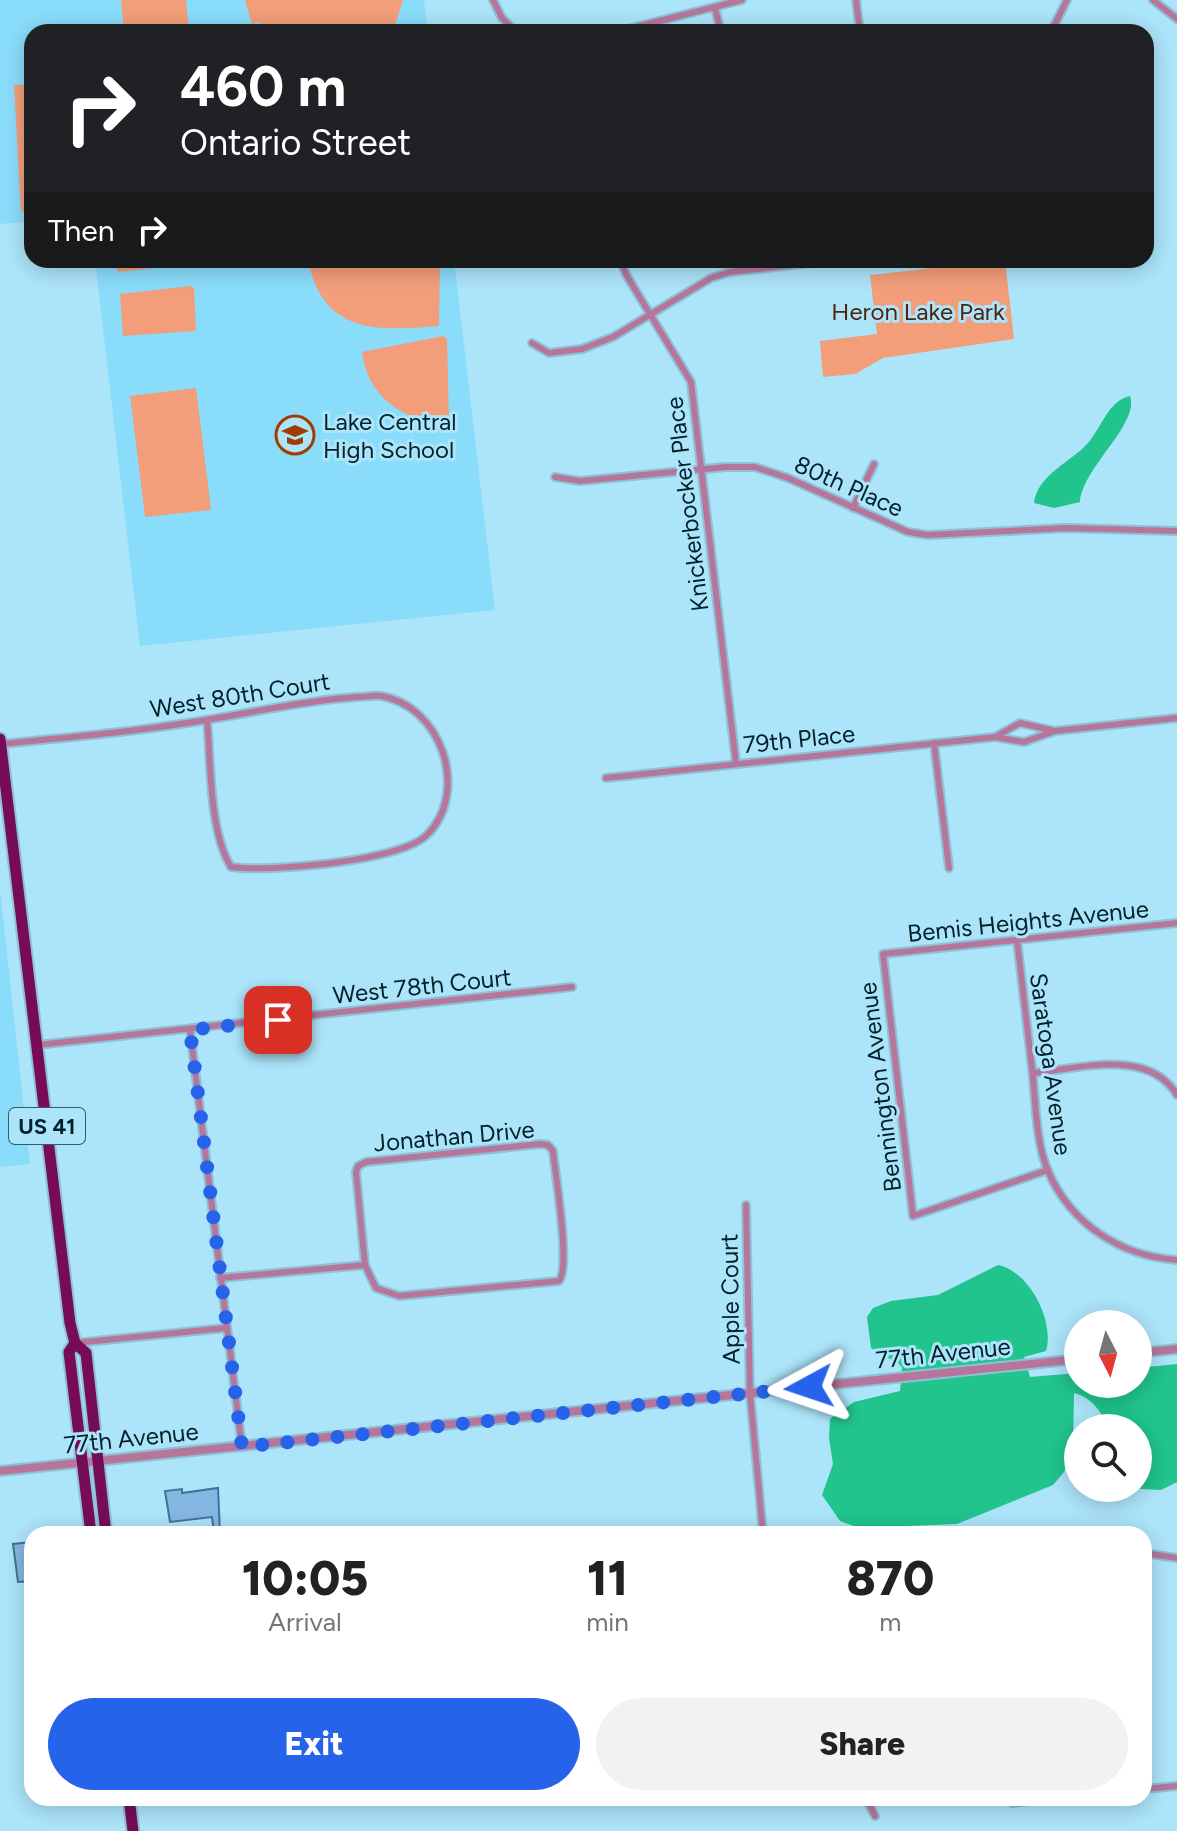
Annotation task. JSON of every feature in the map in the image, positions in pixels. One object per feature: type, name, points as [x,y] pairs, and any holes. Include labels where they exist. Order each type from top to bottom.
[{"type":"highway","name":"US 41","points":[[0,742],[68,1309],[75,1343],[86,1353],[105,1526]]},
{"type":"highway","name":"US 41","points":[[75,1343],[69,1352],[90,1526]]},
{"type":"highway","points":[[130,1806],[133,1831]]},
{"type":"street","points":[[493,0],[508,24]]},
{"type":"street","points":[[649,24],[742,0]]},
{"type":"street","points":[[856,0],[859,24]]},
{"type":"street","points":[[1055,24],[1067,0]]},
{"type":"street","points":[[1153,0],[1177,19]]},
{"type":"street","points":[[715,8],[719,24]]},
{"type":"street","name":"Knickerbocker Place","points":[[624,268],[691,382],[736,763]]},
{"type":"street","points":[[532,343],[549,353],[582,349],[613,337],[711,278],[761,268]]},
{"type":"street","points":[[853,508],[874,464]]},
{"type":"street","name":"80th Place","points":[[555,477],[580,481],[755,467],[788,478],[908,532],[928,535],[1066,528],[1177,531]]},
{"type":"street","name":"West 80th Court","points":[[0,742],[207,720],[334,698],[382,696],[413,710],[439,736],[447,768],[444,806],[426,836],[402,849],[362,858],[259,871],[231,867],[222,852],[218,832],[207,720]]},
{"type":"street","name":"79th Place","points":[[606,778],[995,737],[1024,742],[1055,731],[1177,718]]},
{"type":"street","name":"79th Place","points":[[995,737],[1020,723],[1055,731]]},
{"type":"street","points":[[934,743],[949,868]]},
{"type":"street","name":"Bemis Heights Avenue","points":[[883,954],[1177,923]]},
{"type":"street","name":"Saratoga Avenue","points":[[1017,940],[1039,1135],[1048,1170],[1068,1206],[1092,1230],[1132,1251],[1159,1259],[1177,1260]]},
{"type":"street","name":"Bennington Avenue","points":[[883,954],[913,1216],[1048,1170]]},
{"type":"street","name":"West 78th Court","points":[[37,1045],[572,987]]},
{"type":"street","points":[[190,1030],[242,1447]]},
{"type":"street","points":[[1033,1073],[1128,1064],[1147,1069],[1164,1079],[1177,1095]]},
{"type":"street","name":"Jonathan Drive","points":[[540,1144],[548,1145],[553,1151],[563,1257],[563,1275],[559,1281],[399,1296],[376,1288],[365,1265],[356,1172],[358,1166],[366,1162],[540,1144]]},
{"type":"street","name":"Apple Court","points":[[746,1205],[750,1393],[762,1526]]},
{"type":"street","points":[[220,1278],[365,1265]]},
{"type":"street","points":[[75,1343],[226,1328]]},
{"type":"street","points":[[1152,1352],[1177,1349]]},
{"type":"street","name":"77th Avenue","points":[[0,1471],[1064,1360]]},
{"type":"street","points":[[1152,1554],[1177,1558]]},
{"type":"street","points":[[1152,1788],[1177,1786]]},
{"type":"street","points":[[870,1806],[875,1816]]},
{"type":"shaded area","points":[[0,0],[424,0],[427,24],[24,24],[24,222],[0,224]]},
{"type":"shaded area","name":"Lake Central High School","points":[[96,268],[455,268],[495,610],[140,646]]},
{"type":"shaded area","points":[[1130,396],[1127,420],[1090,475],[1080,502],[1054,508],[1034,503],[1041,484],[1088,443],[1116,403]]},
{"type":"shaded area","points":[[0,890],[30,1164],[0,1167]]},
{"type":"shaded area","points":[[998,1265],[1009,1269],[1029,1287],[1043,1312],[1048,1339],[1046,1351],[1024,1357],[1030,1377],[1064,1374],[1064,1398],[1074,1398],[1074,1414],[1064,1414],[1064,1472],[1053,1485],[957,1524],[854,1526],[840,1521],[822,1495],[833,1464],[830,1419],[854,1402],[900,1391],[902,1367],[871,1348],[867,1317],[873,1308],[891,1301],[938,1295]]},
{"type":"shaded area","points":[[1177,1364],[1177,1482],[1161,1490],[1152,1490],[1152,1414],[1101,1414],[1085,1398],[1152,1398],[1152,1367]]},
{"type":"green space","points":[[121,0],[186,0],[188,24],[123,24]]},
{"type":"green space","points":[[245,0],[403,0],[396,24],[252,24]]},
{"type":"green space","points":[[24,84],[24,212],[21,212],[14,85]]},
{"type":"green space","points":[[117,268],[153,268],[118,272]]},
{"type":"green space","points":[[310,268],[440,268],[439,326],[395,328],[356,323],[326,303],[315,285]]},
{"type":"green space","name":"Heron Lake Park","points":[[933,268],[1006,268],[1014,339],[883,358],[855,374],[823,377],[820,341],[877,334],[870,275]]},
{"type":"green space","points":[[194,288],[196,331],[123,336],[120,294]]},
{"type":"green space","points":[[443,336],[447,339],[449,422],[403,413],[380,394],[365,368],[362,352]]},
{"type":"green space","points":[[196,388],[211,510],[145,517],[130,396]]},
{"type":"building","points":[[218,1488],[220,1526],[213,1526],[212,1517],[170,1522],[165,1491],[182,1489],[182,1493]]},
{"type":"building","points":[[24,1543],[24,1582],[18,1582],[13,1544]]},
{"type":"place","name":"Lake Central High School","points":[[295,435]]},
{"type":"route","points":[[278,1020],[190,1030],[242,1447],[809,1387]]}]
